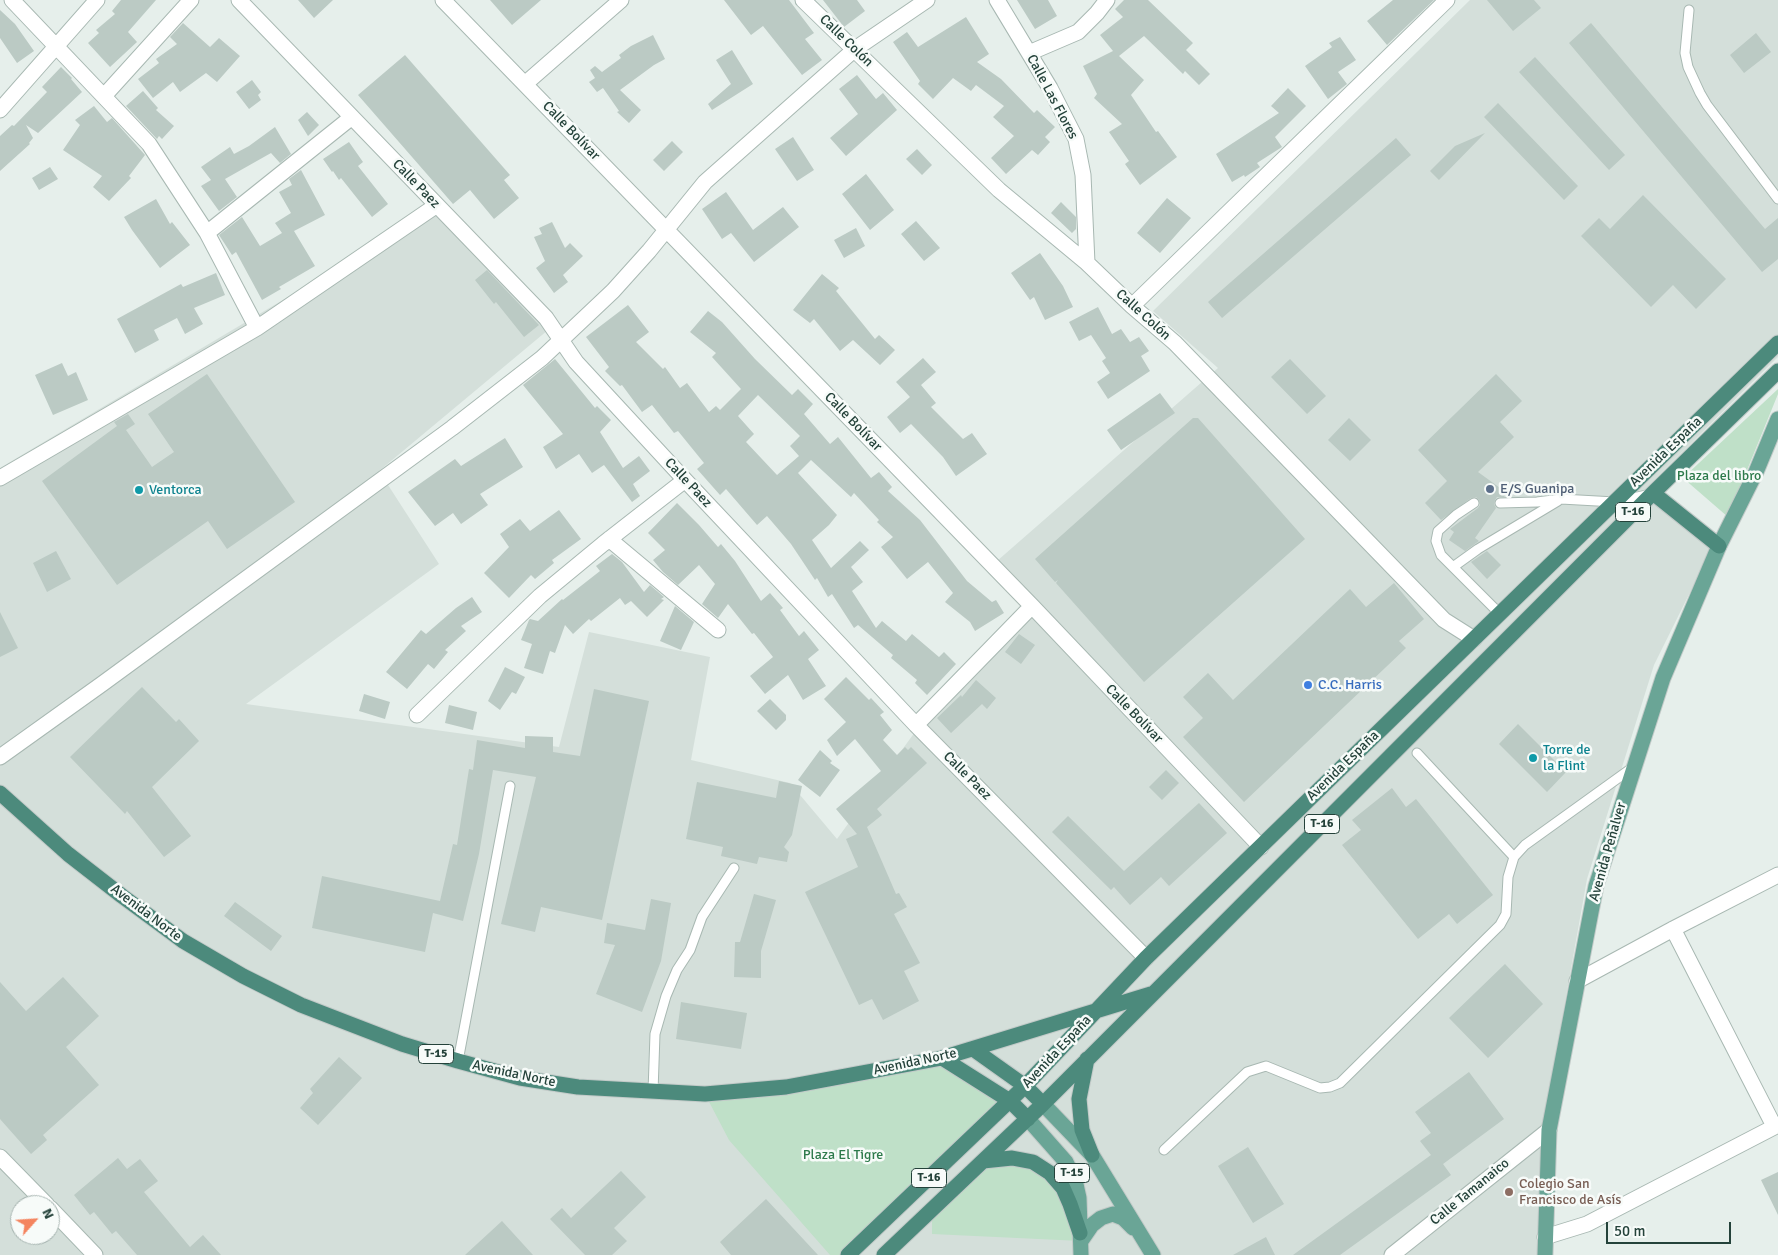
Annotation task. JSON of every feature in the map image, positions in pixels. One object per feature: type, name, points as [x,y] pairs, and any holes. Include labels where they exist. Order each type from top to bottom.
[{"type":"highway","name":"Avenida España","points":[[848,1255],[1010,1101],[1146,958],[1778,343]]},
{"type":"highway","name":"Avenida España","points":[[884,1255],[1028,1119],[1653,493],[1778,372]]},
{"type":"highway","points":[[1653,493],[1718,546]]},
{"type":"highway","name":"Avenida Norte","points":[[0,793],[68,854],[183,942],[243,976],[300,1005],[402,1044],[520,1078],[578,1087],[705,1094],[786,1087],[942,1058],[1096,1009]]},
{"type":"highway","name":"T-16","points":[[1096,1009],[1152,993]]},
{"type":"highway","name":"T-15","points":[[972,1049],[1025,1086],[1043,1104]]},
{"type":"highway","name":"T-15","points":[[942,1058],[1010,1101],[1028,1119]]},
{"type":"highway","points":[[1087,1059],[1079,1098],[1082,1130],[1092,1155]]},
{"type":"highway","name":"T-15","points":[[983,1161],[1012,1158],[1033,1162],[1050,1173],[1063,1188],[1080,1243]]},
{"type":"main road","points":[[1756,472],[1778,419]]},
{"type":"main road","points":[[1756,472],[1778,434]]},
{"type":"main road","name":"Avenida Peñalver","points":[[1544,1255],[1549,1130],[1596,886],[1663,678],[1718,546],[1756,472]]},
{"type":"main road","name":"T-15","points":[[1043,1104],[1092,1155],[1149,1249]]},
{"type":"main road","name":"T-15","points":[[1028,1119],[1066,1162],[1075,1180],[1079,1198],[1080,1243]]},
{"type":"main road","name":"T-15","points":[[1080,1243],[1097,1221],[1113,1214],[1123,1218],[1149,1249]]},
{"type":"street","points":[[12,0],[148,144],[206,233],[257,328]]},
{"type":"street","points":[[0,110],[97,0]]},
{"type":"street","points":[[104,96],[191,0]]},
{"type":"street","name":"Calle Paez","points":[[239,0],[546,318],[563,340],[576,362],[916,725],[1146,958]]},
{"type":"street","name":"Calle Bolívar","points":[[443,0],[1032,606],[1260,847]]},
{"type":"street","points":[[526,84],[621,0]]},
{"type":"street","name":"Calle Colón","points":[[803,0],[999,190],[1087,263],[1132,306],[1175,343],[1444,620],[1474,639]]},
{"type":"street","points":[[0,757],[452,428],[542,358],[613,291],[649,251],[705,182],[855,49],[927,0]]},
{"type":"street","name":"Calle Las Flores","points":[[997,0],[1050,88],[1076,139],[1083,176],[1087,263]]},
{"type":"street","points":[[1029,53],[1078,32],[1098,13],[1107,0]]},
{"type":"street","points":[[1132,306],[1447,0]]},
{"type":"street","points":[[206,233],[352,117]]},
{"type":"street","points":[[0,478],[257,328],[437,205]]},
{"type":"street","points":[[417,715],[540,596],[685,480]]},
{"type":"street","points":[[609,539],[718,630]]},
{"type":"street","points":[[916,725],[1032,606]]},
{"type":"street","points":[[1577,981],[1673,928],[1778,875]]},
{"type":"street","points":[[1545,1237],[1587,1224],[1776,1126],[1673,928]]},
{"type":"street","name":"Calle Tamanaico","points":[[1392,1255],[1549,1130]]},
{"type":"street","points":[[0,1157],[37,1195]]},
{"type":"street","points":[[60,1218],[95,1255]]},
{"type":"lane","points":[[1689,10],[1685,53],[1688,67],[1700,93],[1778,199]]},
{"type":"lane","points":[[1500,503],[1561,499],[1615,502],[1653,493]]},
{"type":"lane","points":[[1453,567],[1478,549],[1561,499]]},
{"type":"lane","points":[[1474,503],[1456,515],[1438,531],[1436,541],[1441,555],[1500,614]]},
{"type":"lane","points":[[1417,753],[1514,857]]},
{"type":"lane","points":[[1164,1150],[1247,1072],[1266,1066],[1320,1088],[1340,1083],[1500,925],[1506,914],[1508,877],[1514,857],[1524,845],[1634,767]]},
{"type":"lane","points":[[458,1061],[510,786]]},
{"type":"lane","points":[[653,1092],[655,1034],[666,996],[677,970],[690,950],[702,917],[734,868]]},
{"type":"shaded area","points":[[1470,0],[1778,0],[1778,357],[1644,490],[1712,548],[1654,665],[1587,879],[1544,1120],[1545,1255],[0,1255],[0,468],[436,209],[548,330],[379,471],[439,564],[246,704],[559,747],[589,632],[710,657],[691,760],[790,783],[837,839],[915,732],[1038,604],[997,561],[1218,368],[1153,311]]},
{"type":"green space","name":"Plaza del libro","points":[[1778,389],[1778,394],[1728,517],[1683,478]]},
{"type":"green space","name":"Plaza El Tigre","points":[[942,1058],[1010,1101],[848,1255],[830,1255],[729,1140],[705,1094]]},
{"type":"green space","points":[[1012,1158],[1050,1173],[1081,1241],[932,1234],[932,1209],[983,1161]]},
{"type":"building","points":[[121,0],[156,0],[128,32],[137,42],[110,67],[88,43],[99,33],[96,30],[115,14],[112,11]]},
{"type":"building","points":[[298,0],[333,0],[314,18]]},
{"type":"building","points":[[490,0],[541,0],[512,25]]},
{"type":"building","points":[[724,0],[789,0],[814,33],[805,39],[822,60],[802,75],[763,26],[751,35]]},
{"type":"building","points":[[823,0],[857,0],[865,11],[844,27]]},
{"type":"building","points":[[1017,0],[1048,0],[1057,16],[1035,29]]},
{"type":"building","points":[[1124,0],[1148,0],[1193,43],[1186,50],[1210,74],[1199,85],[1185,71],[1183,74],[1144,36],[1119,56],[1144,80],[1131,95],[1156,132],[1158,131],[1177,157],[1140,185],[1125,164],[1129,161],[1109,132],[1122,124],[1094,98],[1097,94],[1083,66],[1113,51],[1100,35],[1123,17],[1115,9]]},
{"type":"building","points":[[1393,0],[1434,0],[1387,45],[1367,21]]},
{"type":"building","points":[[1487,0],[1534,0],[1541,8],[1513,31]]},
{"type":"building","points":[[0,10],[15,24],[34,51],[17,63],[0,38]]},
{"type":"building","points":[[966,17],[989,54],[977,62],[1001,79],[1034,113],[1037,110],[1055,127],[1045,137],[1050,142],[1038,155],[1032,150],[1006,174],[991,158],[1014,136],[993,117],[1004,106],[976,85],[971,91],[953,78],[933,99],[918,84],[920,81],[893,42],[907,32],[918,47]]},
{"type":"building","points":[[183,23],[210,47],[219,38],[240,56],[217,82],[206,73],[180,92],[173,82],[153,98],[138,79],[159,63],[156,59],[177,44],[170,37]]},
{"type":"building","points":[[1591,23],[1765,229],[1778,218],[1778,259],[1762,272],[1569,43]]},
{"type":"building","points":[[1756,33],[1771,52],[1744,73],[1730,55]]},
{"type":"building","points":[[653,35],[665,59],[620,90],[641,110],[629,123],[617,112],[619,111],[603,88],[597,92],[589,82],[595,78],[590,70],[595,66],[602,72],[621,58],[619,55],[631,46]]},
{"type":"building","points":[[1340,37],[1356,60],[1338,72],[1347,84],[1328,99],[1305,66],[1332,47],[1329,43]]},
{"type":"building","points":[[732,50],[753,84],[712,110],[708,104],[731,84],[716,60]]},
{"type":"building","points":[[405,55],[510,175],[504,180],[519,198],[494,219],[470,190],[453,204],[358,95]]},
{"type":"building","points":[[1535,57],[1625,155],[1609,170],[1519,72]]},
{"type":"building","points":[[61,67],[82,92],[38,133],[26,125],[33,138],[30,144],[0,171],[0,136],[12,125],[14,126],[47,92],[42,87]]},
{"type":"building","points":[[857,75],[876,99],[883,93],[897,110],[846,156],[830,138],[858,114],[839,89]]},
{"type":"building","points":[[252,80],[261,92],[258,95],[261,100],[249,109],[236,92]]},
{"type":"building","points":[[1288,88],[1306,106],[1275,137],[1282,147],[1257,163],[1260,167],[1245,177],[1244,175],[1232,182],[1216,154],[1279,113],[1271,106]]},
{"type":"building","points":[[143,91],[158,108],[156,110],[174,126],[162,139],[159,136],[157,139],[126,106]]},
{"type":"building","points":[[1498,103],[1578,186],[1564,200],[1484,117]]},
{"type":"building","points":[[94,106],[107,122],[112,118],[145,155],[129,176],[131,178],[109,201],[93,187],[102,176],[63,150],[80,125],[75,120]]},
{"type":"building","points":[[307,112],[319,125],[308,136],[298,120]]},
{"type":"building","points":[[275,127],[291,154],[280,163],[271,153],[225,179],[237,197],[219,211],[201,186],[211,180],[201,167],[230,147],[234,154],[249,146]]},
{"type":"building","points":[[1485,133],[1439,180],[1430,171],[1455,146]]},
{"type":"building","points":[[793,137],[814,170],[797,181],[775,149]]},
{"type":"building","points":[[1396,138],[1411,155],[1222,318],[1208,302]]},
{"type":"building","points":[[672,141],[683,152],[664,171],[653,160]]},
{"type":"building","points":[[349,142],[363,162],[358,166],[388,204],[372,217],[341,178],[339,180],[332,172],[323,159]]},
{"type":"building","points":[[917,149],[932,165],[922,175],[906,159]]},
{"type":"building","points":[[50,167],[58,179],[39,190],[32,178]]},
{"type":"building","points":[[301,170],[325,215],[294,231],[315,266],[279,287],[281,289],[262,300],[236,252],[232,255],[219,235],[242,217],[260,246],[282,233],[275,223],[291,213],[279,192],[292,185],[289,179]]},
{"type":"building","points":[[866,174],[894,210],[870,230],[842,194]]},
{"type":"building","points":[[726,192],[753,230],[783,207],[799,227],[754,262],[731,233],[722,239],[702,209]]},
{"type":"building","points":[[1643,195],[1726,279],[1696,309],[1673,285],[1651,307],[1581,236],[1599,218],[1610,229]]},
{"type":"building","points":[[1167,198],[1191,218],[1160,253],[1137,233]]},
{"type":"building","points":[[156,199],[170,224],[172,222],[190,245],[160,268],[124,217]]},
{"type":"building","points":[[1061,202],[1076,217],[1076,229],[1072,233],[1051,213]]},
{"type":"building","points":[[916,221],[940,248],[924,261],[901,234]]},
{"type":"building","points":[[552,222],[565,248],[570,243],[583,256],[563,275],[568,282],[554,293],[536,268],[545,261],[534,237],[542,234],[539,228]]},
{"type":"building","points":[[856,228],[865,246],[844,258],[834,240]]},
{"type":"building","points":[[1040,253],[1063,286],[1073,307],[1045,320],[1034,297],[1030,300],[1011,273]]},
{"type":"building","points":[[487,270],[539,325],[524,337],[496,302],[494,304],[475,280]]},
{"type":"building","points":[[216,273],[225,295],[194,308],[203,324],[185,334],[177,318],[154,330],[159,340],[135,353],[117,319],[181,284],[183,287]]},
{"type":"building","points":[[822,274],[839,288],[836,291],[875,339],[879,335],[895,350],[880,365],[853,340],[840,351],[814,319],[810,323],[793,310]]},
{"type":"building","points":[[628,305],[649,332],[636,342],[663,369],[665,367],[680,388],[687,383],[709,412],[716,406],[720,410],[741,389],[712,357],[716,353],[690,332],[708,311],[722,322],[755,359],[792,395],[798,389],[813,404],[804,414],[830,444],[838,437],[871,478],[879,472],[892,487],[888,491],[920,520],[967,581],[992,602],[996,600],[1004,613],[975,631],[970,622],[945,602],[953,593],[928,562],[907,579],[881,547],[893,537],[877,522],[879,520],[854,493],[851,497],[811,460],[798,473],[837,515],[812,540],[831,568],[860,541],[869,550],[851,567],[863,582],[852,591],[876,628],[882,621],[906,641],[912,634],[939,657],[944,652],[956,664],[927,695],[915,683],[917,680],[891,658],[893,655],[858,625],[854,628],[832,594],[828,597],[817,578],[815,580],[791,544],[767,516],[757,525],[726,489],[720,495],[697,469],[704,463],[678,431],[674,433],[652,405],[642,412],[622,385],[620,386],[605,371],[609,367],[586,337]],"holes":[[[758,395],[800,436],[790,446],[799,456],[777,475],[746,442],[754,434],[738,416]]]},
{"type":"building","points":[[1098,307],[1112,334],[1121,329],[1130,342],[1139,337],[1149,351],[1141,356],[1150,371],[1108,399],[1097,382],[1110,373],[1102,361],[1106,358],[1091,335],[1079,341],[1069,322]]},
{"type":"building","points":[[923,358],[936,372],[921,385],[936,403],[931,407],[963,439],[972,433],[987,454],[956,476],[943,457],[911,424],[900,433],[887,417],[910,397],[896,382]]},
{"type":"building","points":[[555,359],[595,408],[597,406],[611,420],[600,432],[623,468],[639,456],[650,471],[633,484],[640,496],[632,502],[604,465],[592,473],[579,454],[556,469],[543,447],[563,434],[523,385]]},
{"type":"building","points":[[1290,359],[1326,396],[1307,414],[1271,377]]},
{"type":"building","points":[[62,363],[68,376],[76,372],[88,400],[53,415],[35,375]]},
{"type":"building","points":[[207,374],[295,502],[227,549],[208,521],[117,585],[42,481],[117,426],[114,422],[128,414],[135,424],[126,430],[152,467],[174,452],[148,414]]},
{"type":"building","points":[[1496,374],[1522,401],[1500,422],[1514,437],[1478,472],[1507,493],[1504,497],[1497,497],[1494,504],[1496,508],[1475,538],[1479,541],[1465,551],[1449,540],[1454,532],[1450,529],[1478,508],[1480,505],[1479,500],[1476,497],[1471,498],[1441,520],[1425,503],[1447,481],[1418,450]]},
{"type":"building","points":[[1160,393],[1175,413],[1121,450],[1107,430]]},
{"type":"building","points":[[1193,418],[1198,418],[1305,539],[1144,682],[1056,583],[1058,580],[1055,582],[1035,559]]},
{"type":"building","points":[[1349,418],[1371,440],[1350,461],[1328,440]]},
{"type":"building","points":[[505,438],[523,467],[480,494],[488,505],[461,524],[453,513],[435,526],[408,492],[455,459],[461,466]]},
{"type":"building","points":[[677,503],[718,547],[721,544],[735,561],[761,601],[770,593],[783,608],[780,610],[799,636],[804,631],[819,650],[808,659],[826,686],[803,700],[788,675],[765,694],[750,676],[773,657],[728,604],[718,618],[702,604],[715,584],[699,565],[678,585],[653,560],[665,550],[648,533]]},
{"type":"building","points":[[559,510],[581,539],[552,560],[554,563],[535,579],[531,575],[509,598],[484,573],[509,547],[500,534],[520,519],[530,531]]},
{"type":"building","points":[[56,551],[71,579],[47,592],[33,563]]},
{"type":"building","points":[[1487,551],[1501,565],[1487,579],[1471,562]]},
{"type":"building","points":[[612,554],[622,562],[644,592],[650,585],[664,597],[661,599],[664,600],[647,617],[631,601],[625,605],[620,598],[591,621],[589,619],[573,634],[565,625],[555,653],[550,651],[543,674],[524,668],[532,644],[521,640],[529,620],[538,621],[562,599],[600,571],[596,566]]},
{"type":"building","name":"C.C. Harris","points":[[1394,583],[1424,619],[1399,641],[1406,648],[1244,802],[1183,737],[1203,718],[1183,697],[1208,673],[1233,700],[1350,589],[1366,607]]},
{"type":"building","points":[[472,597],[482,612],[461,626],[466,631],[445,650],[448,652],[434,669],[428,664],[407,689],[386,672],[421,630],[426,634]]},
{"type":"building","points":[[675,606],[694,622],[681,650],[660,641]]},
{"type":"building","points":[[0,612],[18,648],[0,657]]},
{"type":"building","points":[[1019,634],[1035,645],[1021,664],[1005,652]]},
{"type":"building","points":[[505,667],[525,677],[516,694],[512,692],[500,710],[488,701]]},
{"type":"building","points":[[846,677],[884,712],[880,715],[892,730],[883,740],[897,755],[905,747],[908,750],[911,747],[927,763],[877,809],[882,815],[867,827],[896,894],[899,893],[907,907],[894,914],[920,963],[904,971],[919,1001],[883,1020],[872,999],[859,1005],[805,892],[858,867],[846,839],[857,834],[836,809],[881,771],[855,739],[837,756],[827,740],[846,722],[824,699]]},
{"type":"building","points":[[976,680],[996,698],[987,709],[982,704],[951,733],[937,718],[961,695],[962,697]]},
{"type":"building","points":[[142,687],[176,722],[179,719],[199,741],[152,787],[191,836],[164,857],[127,811],[125,814],[70,757]]},
{"type":"building","points":[[594,689],[649,701],[602,920],[541,907],[535,932],[501,924],[536,777],[493,770],[479,854],[463,921],[433,913],[425,952],[312,928],[322,876],[440,901],[453,844],[457,845],[469,769],[473,770],[477,740],[525,748],[525,736],[553,737],[553,752],[580,756]]},
{"type":"building","points":[[364,694],[390,702],[385,719],[359,711]]},
{"type":"building","points":[[770,699],[786,715],[786,720],[776,730],[757,711]]},
{"type":"building","points":[[449,705],[477,712],[473,730],[445,723]]},
{"type":"building","name":"Torre de la Flint","points":[[1518,724],[1566,772],[1547,792],[1499,744]]},
{"type":"building","points":[[820,750],[832,761],[830,763],[840,770],[820,797],[798,780]]},
{"type":"building","points":[[1166,770],[1179,783],[1162,800],[1149,787]]},
{"type":"building","points":[[779,781],[802,786],[792,835],[784,847],[789,852],[787,862],[759,857],[757,864],[721,856],[723,847],[686,839],[697,782],[776,798]]},
{"type":"building","points":[[1392,788],[1406,807],[1416,799],[1493,895],[1457,924],[1449,914],[1418,939],[1342,845],[1361,830],[1352,820]]},
{"type":"building","points":[[1199,803],[1227,833],[1169,886],[1161,877],[1130,905],[1114,887],[1111,890],[1052,832],[1068,816],[1124,871]]},
{"type":"building","points":[[754,894],[776,900],[761,951],[761,978],[734,977],[735,942],[740,942]]},
{"type":"building","points":[[651,899],[671,903],[661,961],[642,1012],[596,994],[615,945],[604,943],[607,923],[645,930]]},
{"type":"building","points":[[235,902],[282,936],[271,951],[224,916]]},
{"type":"building","points":[[1505,964],[1543,1004],[1488,1058],[1449,1018]]},
{"type":"building","points":[[63,977],[99,1016],[66,1047],[99,1085],[43,1135],[47,1140],[31,1154],[0,1119],[0,982],[26,1011]]},
{"type":"building","points":[[681,1002],[747,1013],[741,1049],[676,1039]]},
{"type":"building","points":[[339,1057],[362,1078],[318,1125],[300,1108],[313,1093],[310,1089]]},
{"type":"building","points":[[1469,1072],[1504,1119],[1443,1164],[1451,1175],[1340,1255],[1293,1255],[1431,1155],[1420,1141],[1431,1133],[1415,1112]]},
{"type":"building","points":[[1248,1147],[1284,1204],[1253,1223],[1218,1166]]},
{"type":"building","points":[[118,1158],[127,1169],[140,1159],[158,1181],[144,1192],[190,1247],[203,1235],[221,1255],[137,1255],[116,1231],[112,1234],[94,1212],[90,1215],[74,1195]]},
{"type":"building","points":[[621,1171],[646,1197],[614,1228],[627,1241],[612,1255],[585,1255],[550,1219],[562,1208],[571,1218]]},
{"type":"building","points":[[1778,1172],[1778,1215],[1761,1180]]},
{"type":"building","points":[[766,1199],[818,1255],[731,1255],[720,1242]]},
{"type":"building","points":[[502,1221],[533,1255],[465,1255]]},
{"type":"building","points":[[1266,1237],[1275,1255],[1233,1255]]},
{"type":"place","name":"E/S Guanipa","points":[[1490,489]]},
{"type":"place","name":"Ventorca","points":[[139,490]]},
{"type":"place","name":"C.C. Harris","points":[[1308,685]]},
{"type":"place","name":"Torre de la Flint","points":[[1533,758]]},
{"type":"place","name":"Colegio San Francisco de Asís","points":[[1509,1192]]}]
